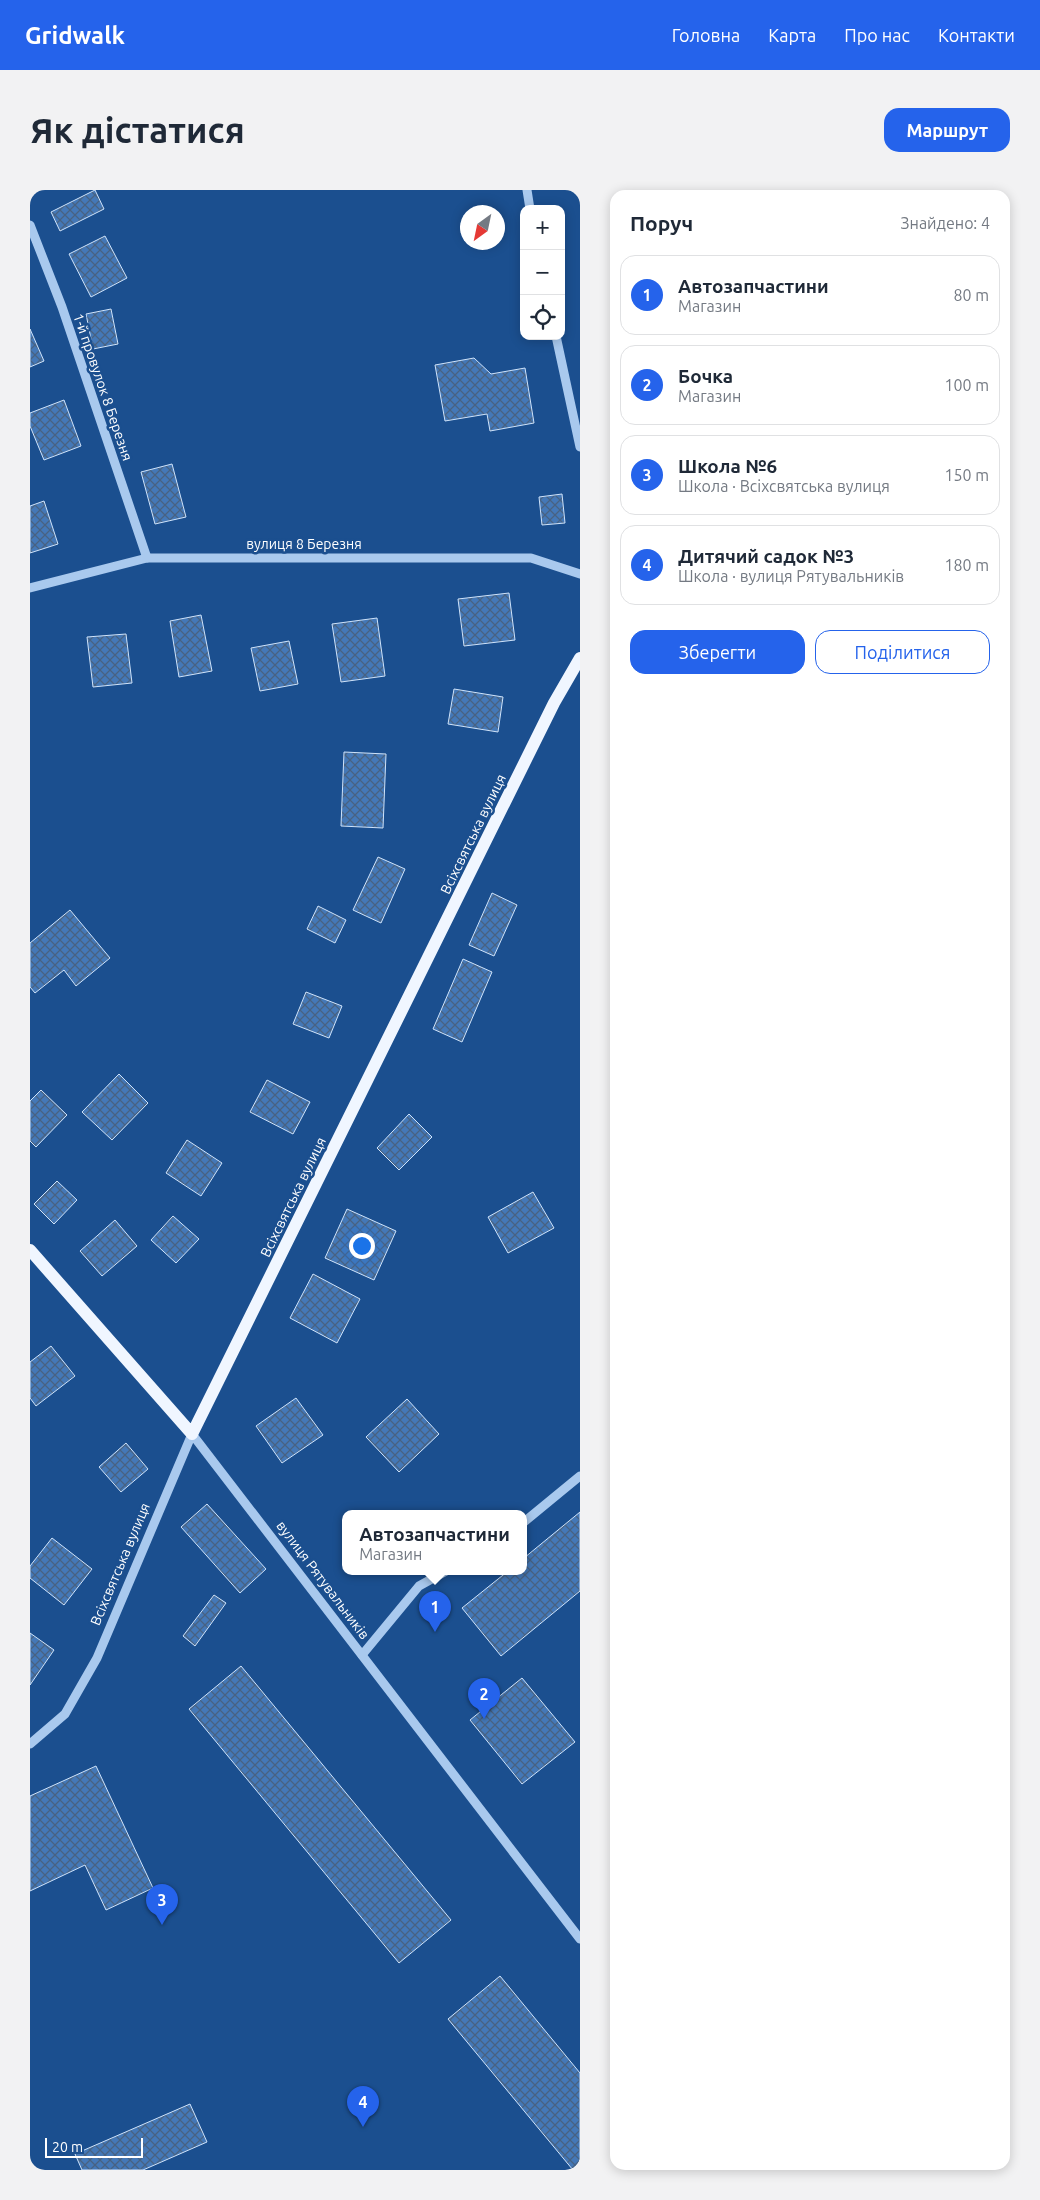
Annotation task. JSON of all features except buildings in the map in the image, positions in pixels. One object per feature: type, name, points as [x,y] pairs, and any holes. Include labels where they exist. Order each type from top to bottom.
[{"type":"main road","name":"Всіхсвятська вулиця","points":[[192,1434],[541,730],[580,658]]},
{"type":"main road","name":"вулиця Рятувальників","points":[[30,1250],[192,1434]]},
{"type":"street","points":[[526,190],[529,205]]},
{"type":"street","name":"1-й провулок 8 Березня","points":[[30,225],[62,307],[147,558]]},
{"type":"street","points":[[557,340],[580,447]]},
{"type":"street","name":"вулиця 8 Березня","points":[[30,588],[147,558],[531,558],[580,574]]},
{"type":"street","name":"вулиця Рятувальників","points":[[192,1434],[580,1939]]},
{"type":"street","name":"Всіхсвятська вулиця","points":[[30,1744],[65,1714],[97,1658],[192,1434]]},
{"type":"street","points":[[527,1520],[580,1476]]},
{"type":"street","points":[[362,1655],[419,1586],[439,1575]]},
{"type":"place","name":"Автозапчастини","points":[[435,1632]]},
{"type":"place","name":"Бочка","points":[[484,1719]]},
{"type":"place","name":"Школа №6","points":[[162,1925]]},
{"type":"place","name":"Дитячий садок №3","points":[[363,2127]]}]
